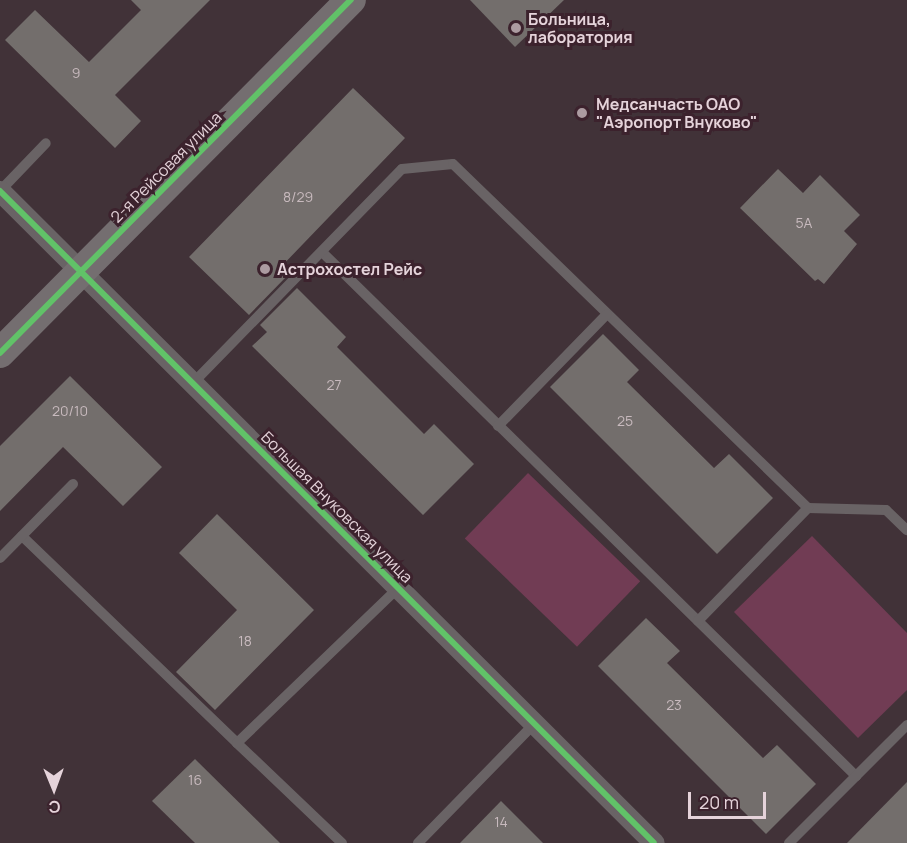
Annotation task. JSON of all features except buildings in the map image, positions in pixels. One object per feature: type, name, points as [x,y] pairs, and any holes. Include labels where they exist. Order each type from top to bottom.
[{"type":"street","name":"2-я Рейсовая улица","points":[[0,353],[351,0]]},
{"type":"street","name":"Большая Внуковская улица","points":[[0,191],[654,843]]},
{"type":"lane","points":[[0,191],[46,143]]},
{"type":"lane","points":[[193,383],[323,253],[402,169],[453,164],[808,507],[886,510],[907,530]]},
{"type":"lane","points":[[323,253],[856,776]]},
{"type":"lane","points":[[498,426],[607,314]]},
{"type":"lane","points":[[0,558],[73,483]]},
{"type":"lane","points":[[698,621],[808,507]]},
{"type":"lane","points":[[21,536],[342,843]]},
{"type":"lane","points":[[237,743],[399,587]]},
{"type":"lane","points":[[418,843],[535,723]]},
{"type":"lane","points":[[789,843],[907,725]]},
{"type":"shaded area","points":[[528,473],[640,581],[577,647],[465,538]]},
{"type":"shaded area","points":[[812,536],[907,633],[907,690],[858,738],[734,612]]},
{"type":"cycle path","points":[[0,353],[351,0]]},
{"type":"cycle path","points":[[0,191],[654,843]]},
{"type":"place","name":"Больница, лаборатория","points":[[516,28]]},
{"type":"place","name":"Медсанчасть ОАО \"Аэропорт Внуково\"","points":[[582,113]]},
{"type":"place","name":"Астрохостел Рейс","points":[[265,269]]}]
